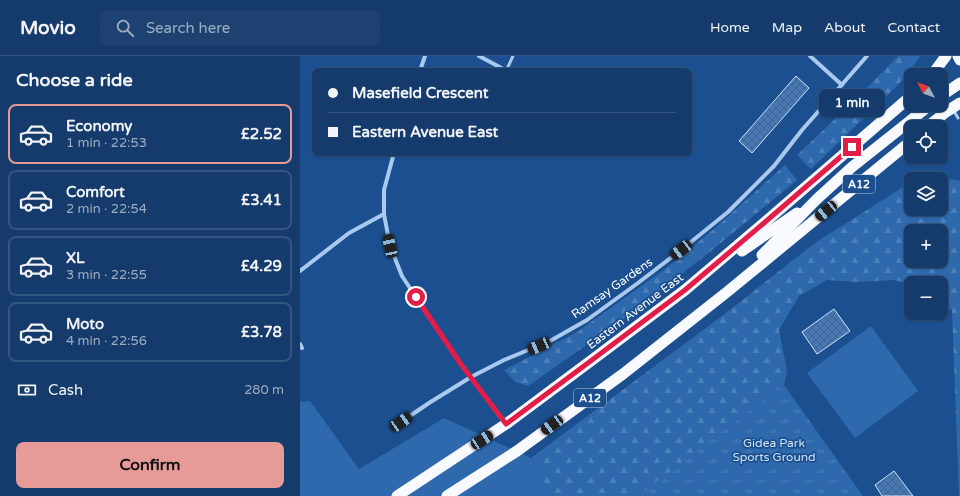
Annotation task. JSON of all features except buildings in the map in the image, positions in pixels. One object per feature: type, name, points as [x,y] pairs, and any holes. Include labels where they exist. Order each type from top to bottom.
[{"type":"highway","points":[[937,68],[946,56]]},
{"type":"highway","points":[[958,56],[960,60]]},
{"type":"highway","points":[[948,91],[960,82]]},
{"type":"highway","name":"Eastern Avenue East","points":[[397,496],[506,424],[685,290],[904,102]]},
{"type":"highway","points":[[936,120],[956,105]]},
{"type":"highway","points":[[727,292],[817,199],[852,168],[921,112]]},
{"type":"highway","name":"A12","points":[[447,496],[517,451],[623,374],[727,292],[904,147]]},
{"type":"highway","points":[[685,290],[817,199]]},
{"type":"street","points":[[421,68],[424,56]]},
{"type":"street","points":[[479,56],[501,68]]},
{"type":"street","points":[[810,56],[842,85]]},
{"type":"street","name":"Ramsay Gardens","points":[[401,422],[428,403],[471,377],[504,360],[550,341],[587,320],[681,250],[728,212],[774,166],[802,130],[867,56]]},
{"type":"street","points":[[393,156],[384,190],[384,214],[390,246],[402,276],[460,363],[506,424]]},
{"type":"street","points":[[300,271],[349,234],[384,214]]},
{"type":"lane","points":[[507,68],[513,56]]},
{"type":"lane","points":[[956,105],[958,118]]},
{"type":"green space","points":[[898,56],[920,56],[912,68],[904,68],[904,78],[889,94],[811,169],[797,155],[855,100]]},
{"type":"green space","points":[[785,165],[797,180],[711,251],[631,314],[528,386],[515,382],[504,370],[577,332],[665,269],[714,229]]},
{"type":"green space","points":[[948,179],[960,181],[960,496],[952,309],[948,309],[948,276],[904,276],[904,282],[894,280],[857,282],[827,280],[799,296],[779,330],[787,371],[784,385],[639,496],[552,496],[531,458],[722,316],[815,243],[904,186],[904,216],[948,216]]},
{"type":"green space","points":[[871,326],[918,391],[855,438],[807,373]]},
{"type":"green space","name":"Gidea Park Sports Ground","points":[[784,385],[863,496],[637,496]]},
{"type":"green space","points":[[310,401],[359,469],[444,418],[531,458],[552,496],[300,496],[300,402]]},
{"type":"route","points":[[416,297],[460,363],[506,424],[685,290],[852,147]]}]
